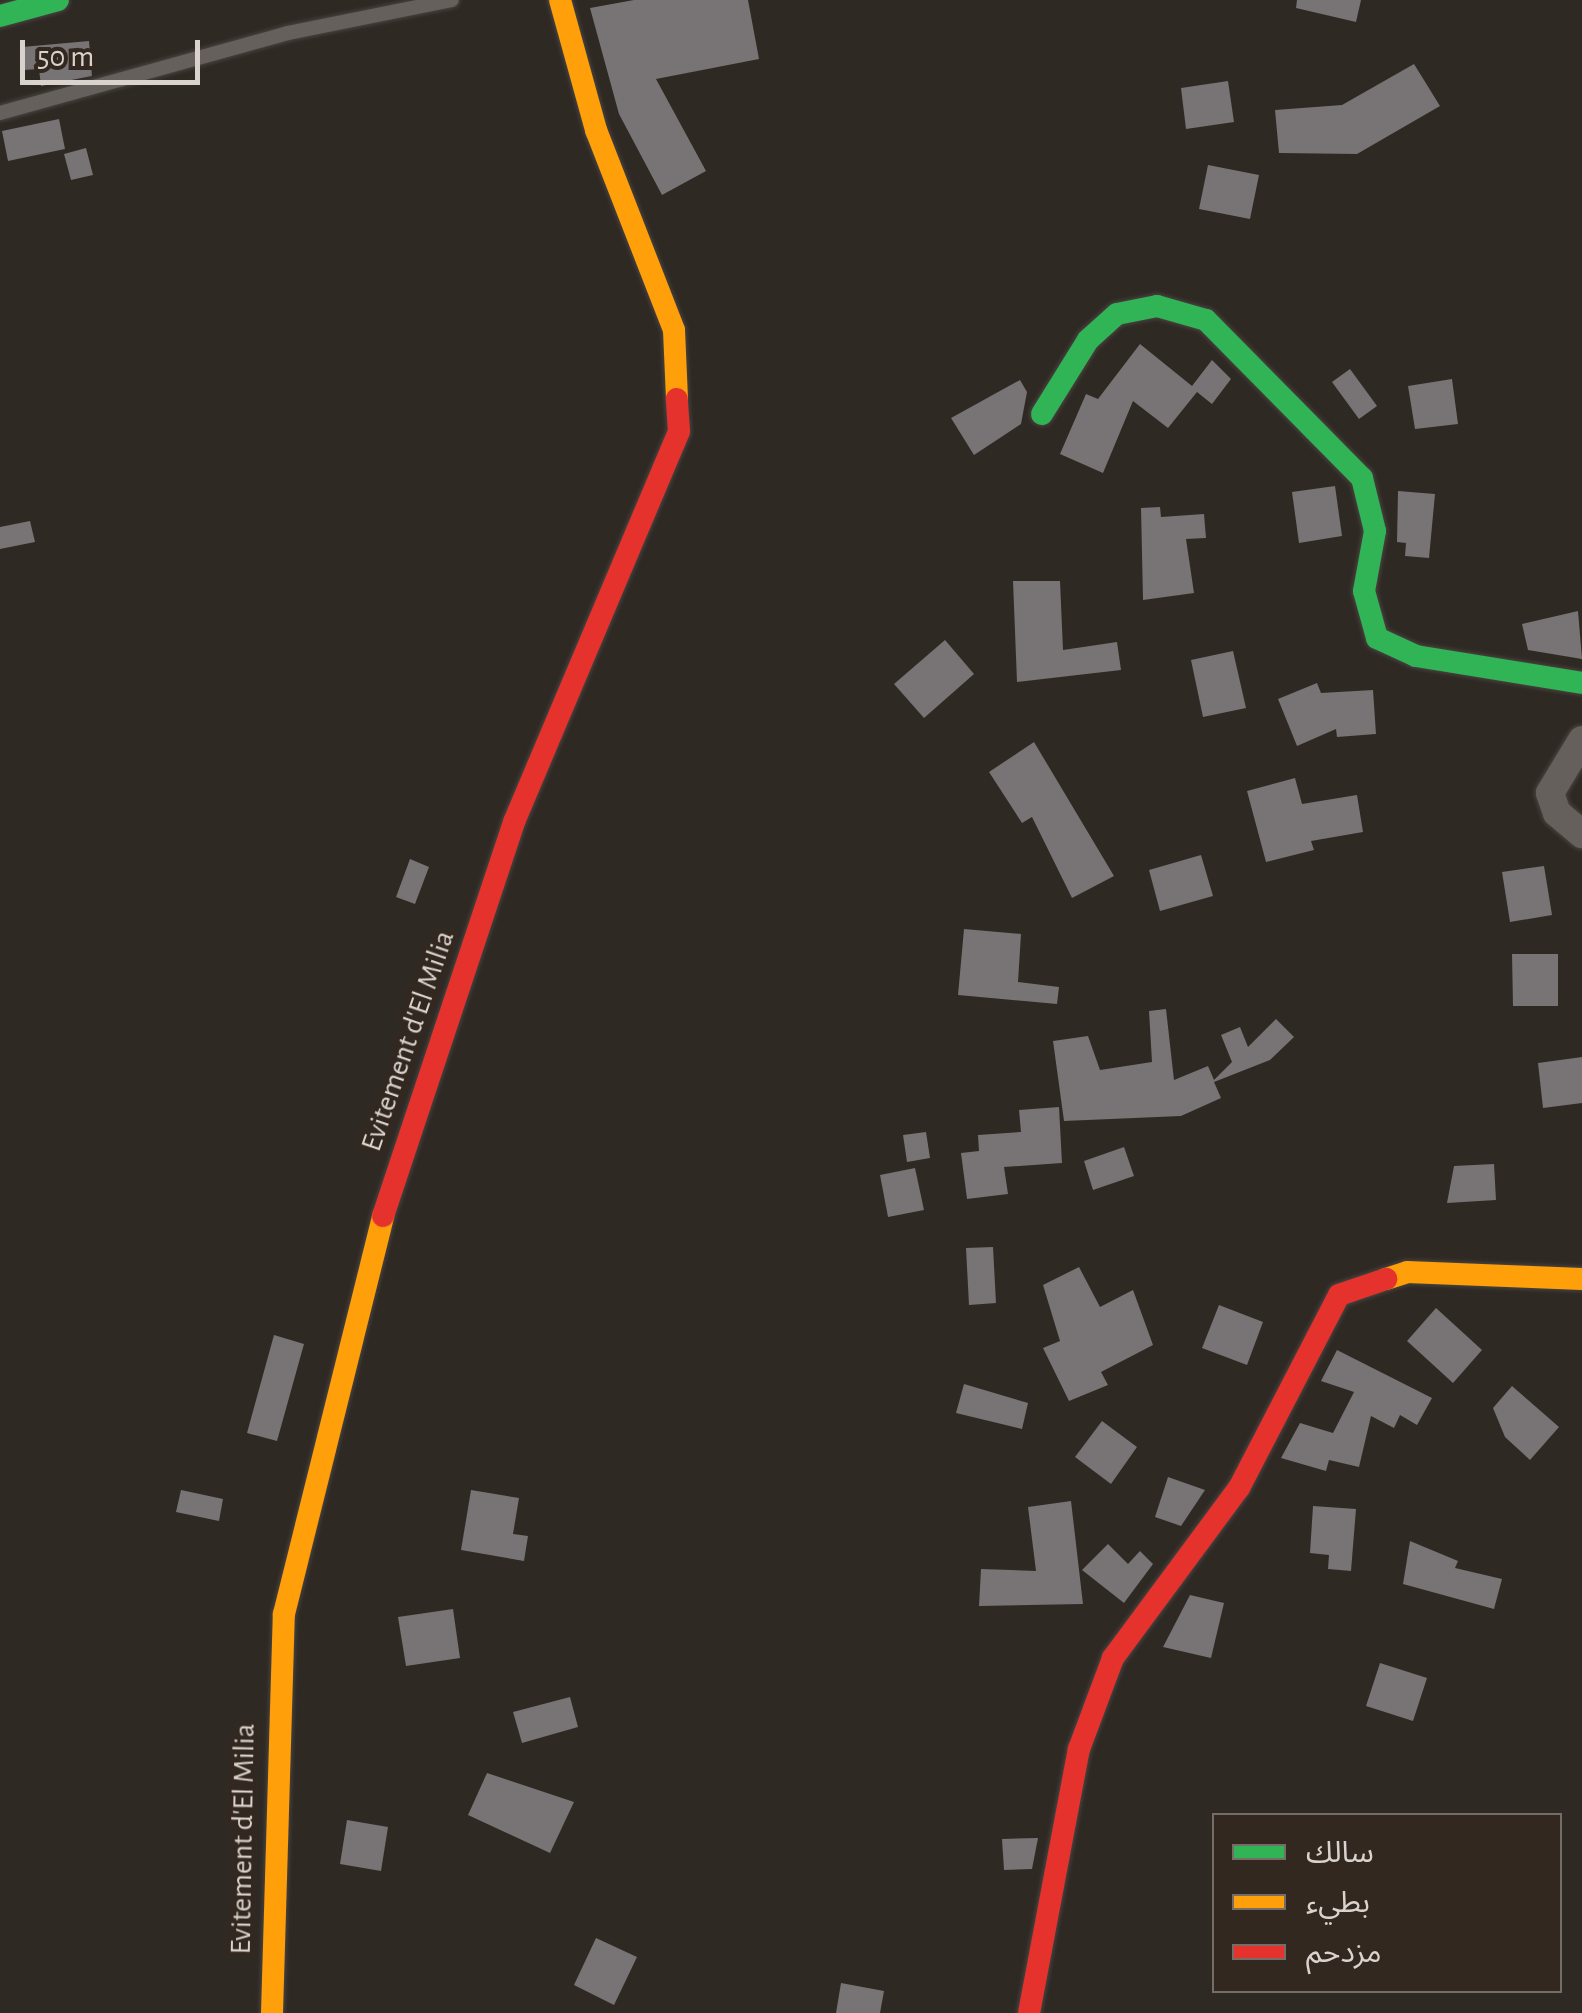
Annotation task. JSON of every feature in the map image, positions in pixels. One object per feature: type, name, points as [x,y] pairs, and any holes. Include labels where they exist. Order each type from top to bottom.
[{"type":"main road","points":[[0,16],[58,0]]},
{"type":"main road","name":"Evitement d'El Milia","points":[[272,2013],[284,1614],[346,1356],[403,1141],[514,822],[679,431],[674,330],[596,130],[560,0]]},
{"type":"main road","name":"Evitement d'El Milia","points":[[534,15],[596,130]]},
{"type":"main road","points":[[1042,414],[1088,340],[1117,314],[1157,306],[1206,320],[1362,478],[1375,531],[1364,591],[1377,638],[1416,656],[1582,683]]},
{"type":"main road","points":[[1029,2013],[1079,1749],[1113,1658],[1239,1488],[1339,1295],[1408,1272],[1582,1279]]},
{"type":"street","points":[[1582,740],[1556,770],[1550,793],[1556,813],[1582,834]]},
{"type":"lane","points":[[0,113],[288,33],[452,0]]},
{"type":"building","points":[[634,0],[748,0],[759,59],[656,79],[706,171],[662,195],[619,114],[590,8]]},
{"type":"building","points":[[1297,0],[1361,0],[1356,22],[1296,8]]},
{"type":"building","points":[[89,41],[92,76],[41,86],[39,69],[24,70],[22,47]]},
{"type":"building","points":[[1414,64],[1440,106],[1357,154],[1279,153],[1275,110],[1342,105]]},
{"type":"building","points":[[1228,81],[1234,122],[1186,129],[1181,88]]},
{"type":"building","points":[[59,119],[65,149],[8,161],[2,131]]},
{"type":"building","points":[[86,148],[93,175],[71,180],[64,154]]},
{"type":"building","points":[[1208,165],[1259,175],[1250,219],[1199,209]]},
{"type":"building","points":[[1140,344],[1192,386],[1212,360],[1231,379],[1212,404],[1197,392],[1168,428],[1133,401],[1103,473],[1060,454],[1086,394],[1098,399]]},
{"type":"building","points":[[1350,369],[1377,406],[1359,419],[1332,382]]},
{"type":"building","points":[[1452,379],[1458,424],[1415,429],[1408,386]]},
{"type":"building","points":[[1020,380],[1027,392],[1021,424],[974,455],[951,418]]},
{"type":"building","points":[[1335,486],[1342,536],[1299,543],[1292,492]]},
{"type":"building","points":[[1398,491],[1435,494],[1429,558],[1405,556],[1406,543],[1397,542]]},
{"type":"building","points":[[1160,507],[1161,517],[1204,514],[1206,538],[1186,539],[1194,593],[1143,600],[1141,508]]},
{"type":"building","points":[[30,521],[35,542],[0,549],[0,527]]},
{"type":"building","points":[[1013,581],[1060,581],[1063,650],[1117,642],[1121,670],[1017,682]]},
{"type":"building","points":[[1578,611],[1582,659],[1528,650],[1522,624]]},
{"type":"building","points":[[945,640],[974,674],[924,718],[894,684]]},
{"type":"building","points":[[1233,651],[1246,708],[1203,717],[1191,660]]},
{"type":"building","points":[[1317,683],[1321,693],[1373,690],[1376,734],[1337,737],[1336,729],[1297,746],[1278,699]]},
{"type":"building","points":[[1034,742],[1114,876],[1072,898],[1032,817],[1022,823],[989,772]]},
{"type":"building","points":[[1295,778],[1302,804],[1357,795],[1363,832],[1311,841],[1314,850],[1266,862],[1247,791]]},
{"type":"building","points":[[1201,855],[1213,896],[1160,911],[1149,870]]},
{"type":"building","points":[[410,859],[429,867],[415,904],[396,897]]},
{"type":"building","points":[[1544,866],[1552,915],[1510,922],[1502,872]]},
{"type":"building","points":[[964,929],[1021,934],[1018,982],[1059,987],[1057,1004],[958,995]]},
{"type":"building","points":[[1512,954],[1558,954],[1558,1006],[1513,1006]]},
{"type":"building","points":[[1166,1009],[1174,1080],[1208,1066],[1214,1080],[1232,1062],[1221,1035],[1240,1027],[1248,1047],[1276,1019],[1294,1037],[1270,1060],[1214,1082],[1221,1098],[1181,1116],[1064,1121],[1053,1041],[1088,1036],[1100,1070],[1152,1062],[1149,1011]]},
{"type":"building","points":[[1582,1057],[1582,1103],[1543,1108],[1538,1063]]},
{"type":"building","points":[[1059,1107],[1062,1163],[1004,1167],[1008,1194],[967,1199],[961,1153],[979,1151],[978,1135],[1021,1132],[1019,1110]]},
{"type":"building","points":[[926,1132],[930,1158],[907,1162],[903,1135]]},
{"type":"building","points":[[1124,1147],[1134,1176],[1093,1190],[1084,1161]]},
{"type":"building","points":[[1494,1164],[1496,1200],[1447,1203],[1454,1166]]},
{"type":"building","points":[[915,1168],[924,1210],[888,1217],[880,1175]]},
{"type":"building","points":[[993,1247],[996,1303],[969,1305],[966,1248]]},
{"type":"building","points":[[1079,1267],[1100,1307],[1133,1290],[1153,1345],[1101,1372],[1108,1385],[1069,1401],[1043,1348],[1060,1341],[1043,1285]]},
{"type":"building","points":[[1219,1305],[1263,1322],[1247,1365],[1202,1348]]},
{"type":"building","points":[[1436,1308],[1482,1350],[1453,1383],[1407,1341]]},
{"type":"building","points":[[274,1335],[304,1344],[277,1441],[247,1433]]},
{"type":"building","points":[[1337,1350],[1432,1398],[1417,1425],[1400,1415],[1394,1428],[1371,1416],[1359,1467],[1329,1460],[1326,1471],[1281,1458],[1300,1423],[1333,1433],[1354,1392],[1321,1381]]},
{"type":"building","points":[[964,1384],[1028,1403],[1022,1429],[956,1413]]},
{"type":"building","points":[[1512,1386],[1559,1427],[1530,1460],[1505,1437],[1493,1408]]},
{"type":"building","points":[[1102,1421],[1137,1447],[1111,1484],[1075,1457]]},
{"type":"building","points":[[1168,1477],[1205,1490],[1181,1526],[1155,1517]]},
{"type":"building","points":[[181,1490],[223,1499],[219,1521],[176,1512]]},
{"type":"building","points":[[471,1490],[519,1498],[513,1534],[528,1536],[524,1561],[461,1550]]},
{"type":"building","points":[[1071,1501],[1083,1604],[979,1606],[981,1569],[1036,1571],[1028,1507]]},
{"type":"building","points":[[1313,1506],[1356,1509],[1351,1571],[1328,1569],[1329,1555],[1310,1553]]},
{"type":"building","points":[[1410,1541],[1458,1561],[1455,1568],[1502,1579],[1494,1609],[1403,1584]]},
{"type":"building","points":[[1108,1544],[1128,1564],[1140,1551],[1153,1564],[1124,1603],[1082,1570]]},
{"type":"building","points":[[1190,1595],[1224,1603],[1211,1658],[1163,1647]]},
{"type":"building","points":[[453,1609],[460,1658],[406,1666],[398,1617]]},
{"type":"building","points":[[1380,1663],[1427,1678],[1413,1721],[1366,1706]]},
{"type":"building","points":[[570,1697],[578,1727],[522,1743],[513,1712]]},
{"type":"building","points":[[487,1773],[574,1802],[550,1853],[468,1815]]},
{"type":"building","points":[[347,1820],[388,1827],[381,1871],[340,1864]]},
{"type":"building","points":[[1038,1838],[1032,1869],[1004,1870],[1002,1839]]},
{"type":"building","points":[[596,1938],[637,1957],[614,2005],[574,1985]]},
{"type":"building","points":[[841,1983],[884,1991],[880,2013],[836,2013]]},
{"type":"traffic: fast","points":[[0,16],[58,0]]},
{"type":"traffic: fast","points":[[1042,414],[1088,340],[1117,314],[1157,306],[1206,320],[1362,478],[1375,531],[1364,591],[1377,638],[1416,656],[1582,683]]},
{"type":"traffic: slow","points":[[560,0],[596,130],[674,330],[677,399]]},
{"type":"traffic: slow","points":[[272,2013],[284,1614],[383,1216]]},
{"type":"traffic: slow","points":[[1386,1279],[1407,1272],[1582,1279]]},
{"type":"traffic: jam","points":[[383,1216],[514,822],[679,431],[677,399]]},
{"type":"traffic: jam","points":[[1029,2013],[1079,1749],[1113,1658],[1239,1488],[1339,1295],[1386,1279]]}]
